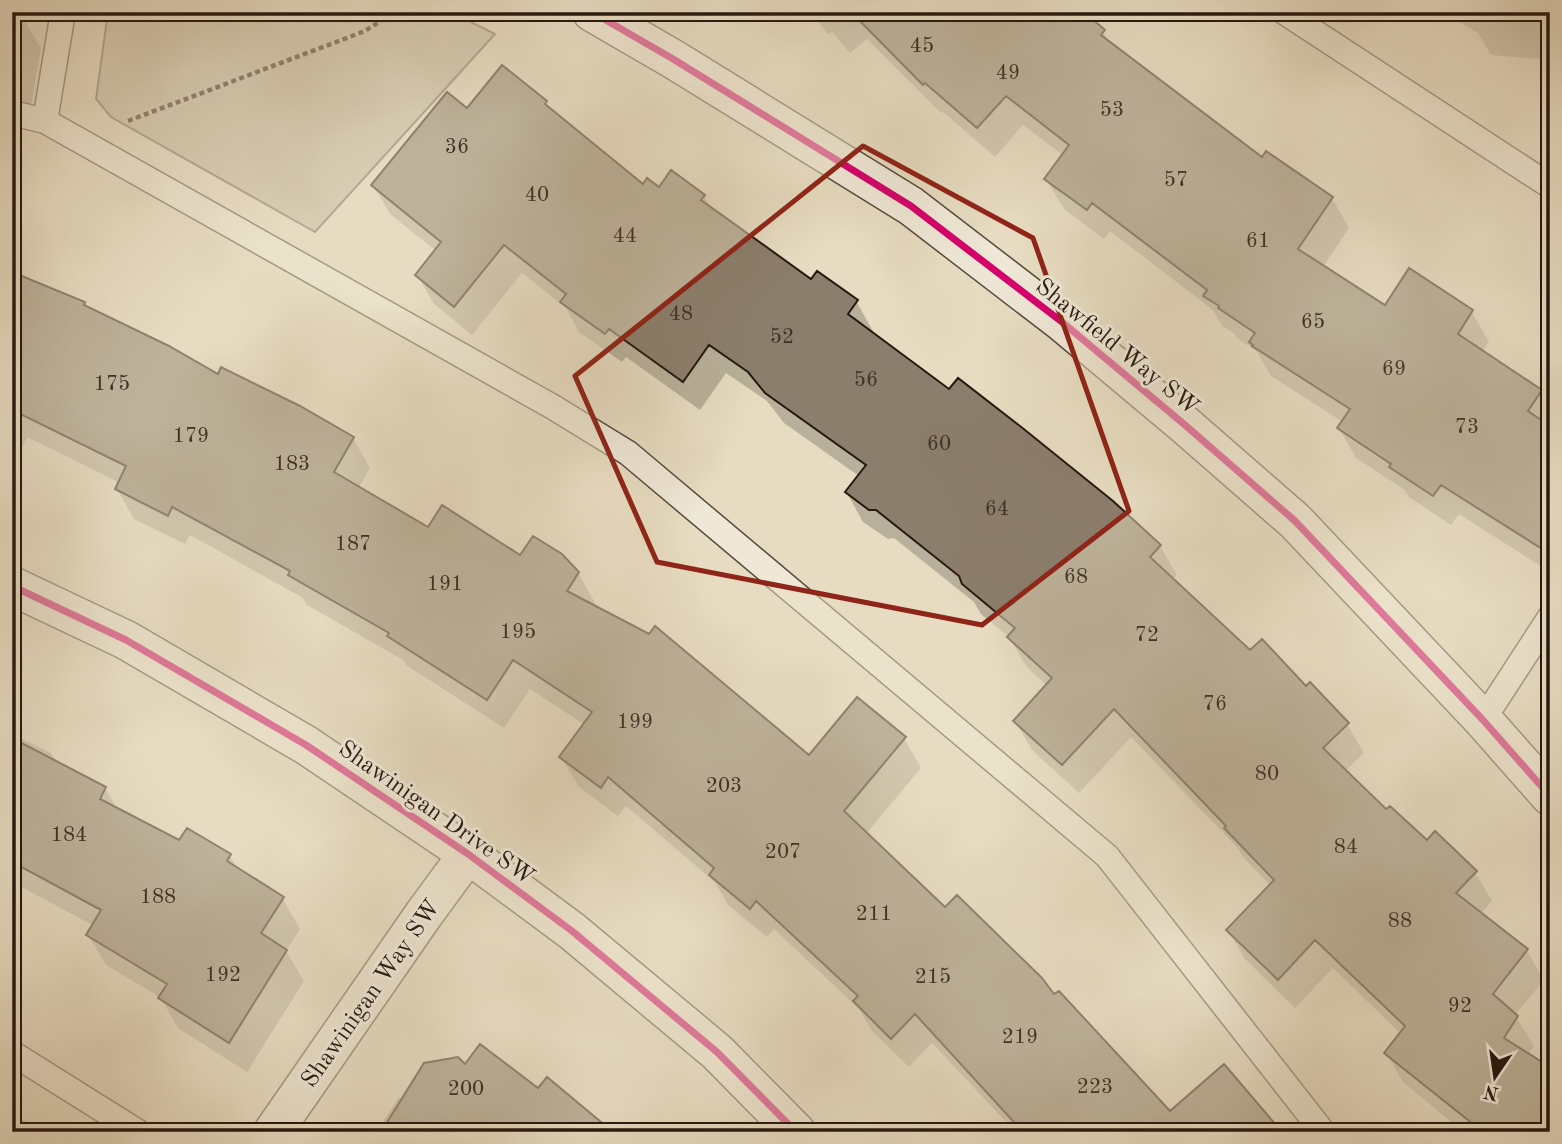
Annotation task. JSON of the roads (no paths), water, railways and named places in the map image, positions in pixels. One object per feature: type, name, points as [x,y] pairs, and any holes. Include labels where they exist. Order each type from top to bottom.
[{"type":"street","name":"Shawfield Way SW","points":[[592,12],[911,206],[1062,322],[1295,521],[1483,720],[1550,796]]},
{"type":"street","name":"Shawinigan Drive SW","points":[[12,586],[126,640],[306,745],[468,854],[572,931],[707,1044],[796,1132]]},
{"type":"street","name":"Shawinigan Way SW","points":[[273,1132],[468,854]]},
{"type":"lane","points":[[45,121],[63,12]]},
{"type":"lane","points":[[1284,12],[1550,186]]},
{"type":"lane","points":[[12,114],[45,121],[553,407],[628,453],[1107,856],[1323,1132]]},
{"type":"lane","points":[[1483,720],[1550,617]]},
{"type":"lane","points":[[12,1054],[138,1132]]}]
